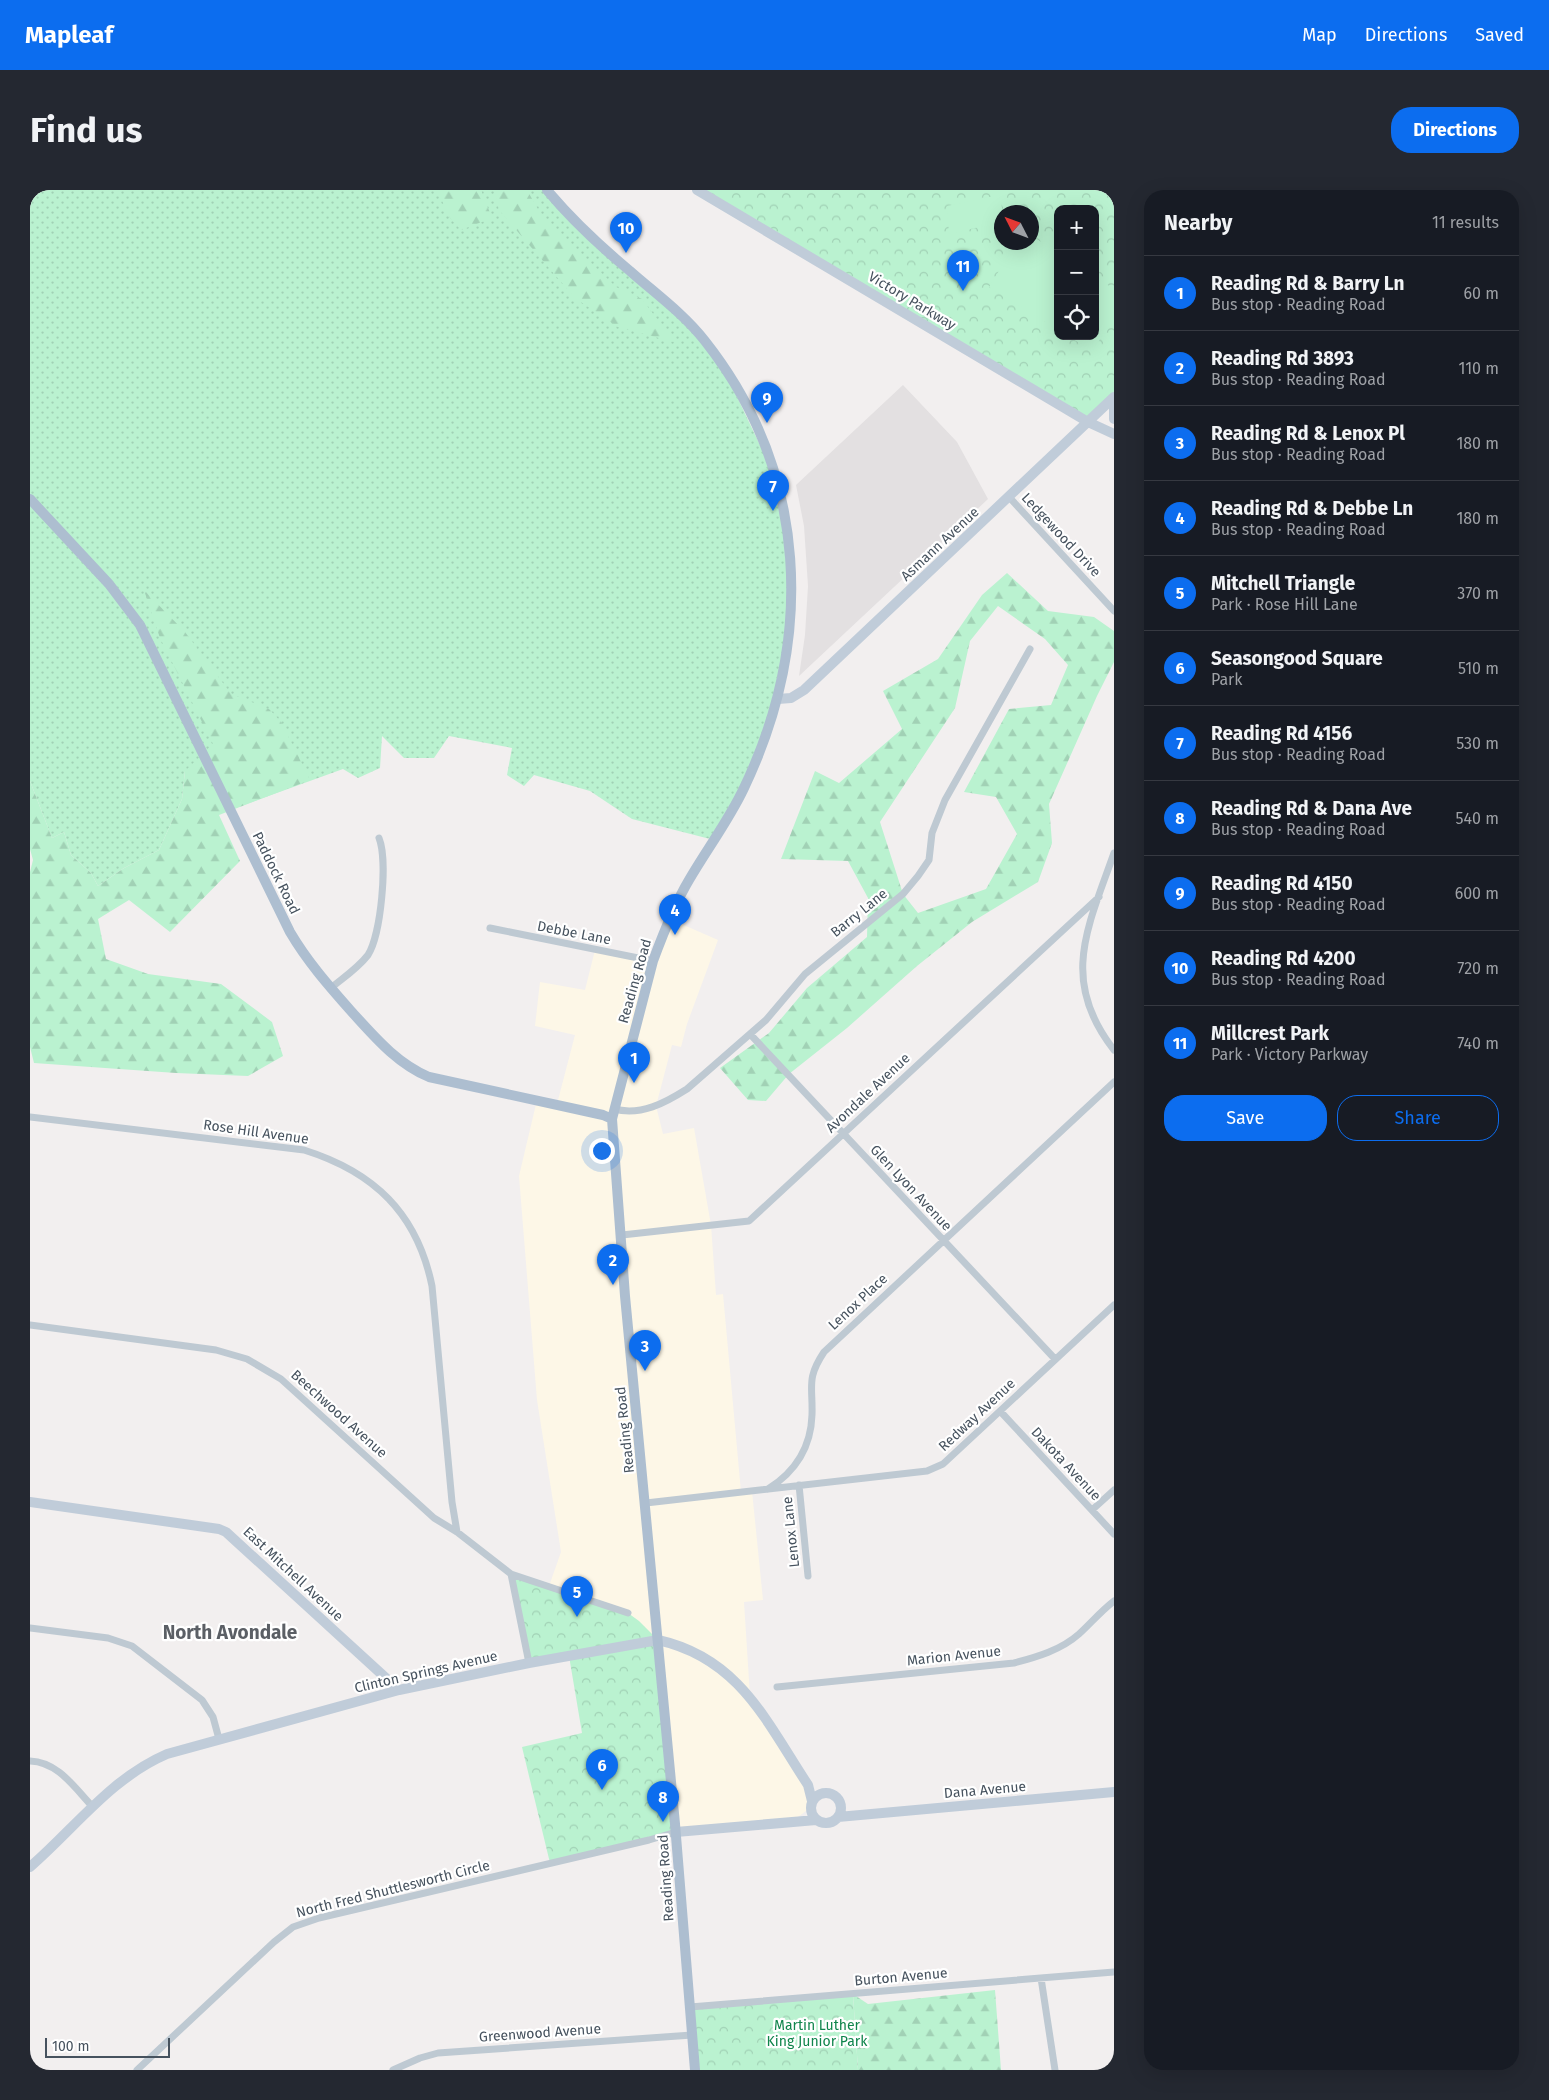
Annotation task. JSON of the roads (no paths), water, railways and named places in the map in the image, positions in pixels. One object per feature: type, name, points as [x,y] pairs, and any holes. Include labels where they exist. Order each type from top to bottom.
[{"type":"main road","name":"Reading Road","points":[[547,190],[580,226],[631,273],[662,298],[704,339],[738,389],[760,434],[783,504],[791,568],[790,623],[778,699],[770,725],[744,789],[688,881],[652,961],[613,1114],[626,1296],[676,1832],[695,2070]]},
{"type":"main road","name":"Paddock Road","points":[[30,499],[109,584],[140,625],[290,932],[316,971],[395,1057],[429,1077],[603,1115],[613,1114]]},
{"type":"street","name":"Victory Parkway","points":[[697,190],[1088,422],[1114,434]]},
{"type":"street","name":"Asmann Avenue","points":[[778,699],[791,698],[804,690],[1114,397]]},
{"type":"street","points":[[1114,406],[1114,419]]},
{"type":"street","name":"Ledgewood Drive","points":[[1009,497],[1114,611]]},
{"type":"street","name":"Barry Lane","points":[[613,1114],[645,1109],[674,1097],[700,1079],[776,1010],[787,993],[804,974],[902,894],[929,860],[932,832],[945,800],[1030,649]]},
{"type":"street","points":[[331,988],[362,962],[373,945],[382,891],[383,847],[379,838]]},
{"type":"street","points":[[1114,853],[1088,926],[1083,956],[1083,972],[1088,1002],[1102,1035],[1114,1050]]},
{"type":"street","name":"Avondale Avenue","points":[[622,1234],[749,1221],[1099,897]]},
{"type":"street","name":"Debbe Lane","points":[[490,928],[652,961]]},
{"type":"street","name":"Glen Lyon Avenue","points":[[750,1034],[1055,1359]]},
{"type":"street","name":"Lenox Place","points":[[768,1489],[786,1475],[803,1452],[811,1427],[811,1384],[818,1362],[824,1352],[1114,1082]]},
{"type":"street","name":"Rose Hill Avenue","points":[[30,1117],[304,1150],[324,1156],[351,1169],[379,1189],[405,1218],[416,1234],[428,1267],[432,1286],[456,1532]]},
{"type":"street","name":"Redway Avenue","points":[[768,1489],[927,1471],[936,1468],[943,1464],[1000,1412],[1114,1305]]},
{"type":"street","name":"Beechwood Avenue","points":[[30,1325],[216,1350],[247,1358],[281,1379],[434,1518],[456,1532],[511,1574],[628,1613]]},
{"type":"street","name":"Dakota Avenue","points":[[1000,1412],[1114,1534]]},
{"type":"street","name":"Lenox Lane","points":[[799,1486],[808,1576]]},
{"type":"street","points":[[646,1502],[768,1489]]},
{"type":"street","points":[[1092,1510],[1114,1490]]},
{"type":"street","name":"East Mitchell Avenue","points":[[30,1502],[171,1520],[226,1532],[398,1690]]},
{"type":"street","points":[[511,1574],[529,1663]]},
{"type":"street","name":"Marion Avenue","points":[[777,1687],[1014,1663],[1052,1651],[1075,1637],[1114,1601]]},
{"type":"street","points":[[30,1628],[108,1638],[132,1646],[202,1700],[214,1717],[219,1740]]},
{"type":"street","name":"Clinton Springs Avenue","points":[[30,1867],[92,1806],[124,1778],[153,1760],[167,1754],[398,1690],[529,1663],[658,1640],[676,1644],[694,1652],[722,1668],[737,1681],[750,1696],[808,1785],[811,1804]]},
{"type":"street","points":[[30,1761],[48,1764],[57,1769],[92,1806]]},
{"type":"street","name":"Clinton Springs Avenue","points":[[808,1785],[822,1793]]},
{"type":"street","name":"Dana Avenue","points":[[838,1817],[1114,1792]]},
{"type":"street","points":[[792,1821],[822,1793],[832,1793],[839,1799],[841,1804],[858,1815]]},
{"type":"street","points":[[811,1804],[816,1820]]},
{"type":"street","points":[[676,1832],[792,1821],[816,1820],[826,1823],[838,1817],[841,1804]]},
{"type":"street","name":"North Fred Shuttlesworth Circle","points":[[137,2070],[274,1942],[294,1927],[319,1918],[676,1832]]},
{"type":"street","name":"Burton Avenue","points":[[690,2007],[1114,1972]]},
{"type":"street","points":[[1041,1978],[1055,2070]]},
{"type":"street","name":"Greenwood Avenue","points":[[394,2070],[420,2058],[438,2053],[692,2035]]},
{"type":"place","name":"Reading Rd 4200","points":[[626,253]]},
{"type":"place","name":"Millcrest Park","points":[[963,291]]},
{"type":"place","name":"Reading Rd 4150","points":[[767,423]]},
{"type":"place","name":"Reading Rd 4156","points":[[773,511]]},
{"type":"place","name":"Reading Rd & Debbe Ln","points":[[675,935]]},
{"type":"place","name":"Reading Rd & Barry Ln","points":[[634,1083]]},
{"type":"place","name":"Reading Rd 3893","points":[[613,1285]]},
{"type":"place","name":"Reading Rd & Lenox Pl","points":[[645,1371]]},
{"type":"place","name":"Mitchell Triangle","points":[[577,1617]]},
{"type":"place","name":"Seasongood Square","points":[[602,1790]]},
{"type":"place","name":"Reading Rd & Dana Ave","points":[[663,1822]]},
{"type":"district","name":"North Avondale","points":[[230,1632]]},
{"type":"park label","name":"Martin Luther King Junior Park","points":[[817,2034]]}]
